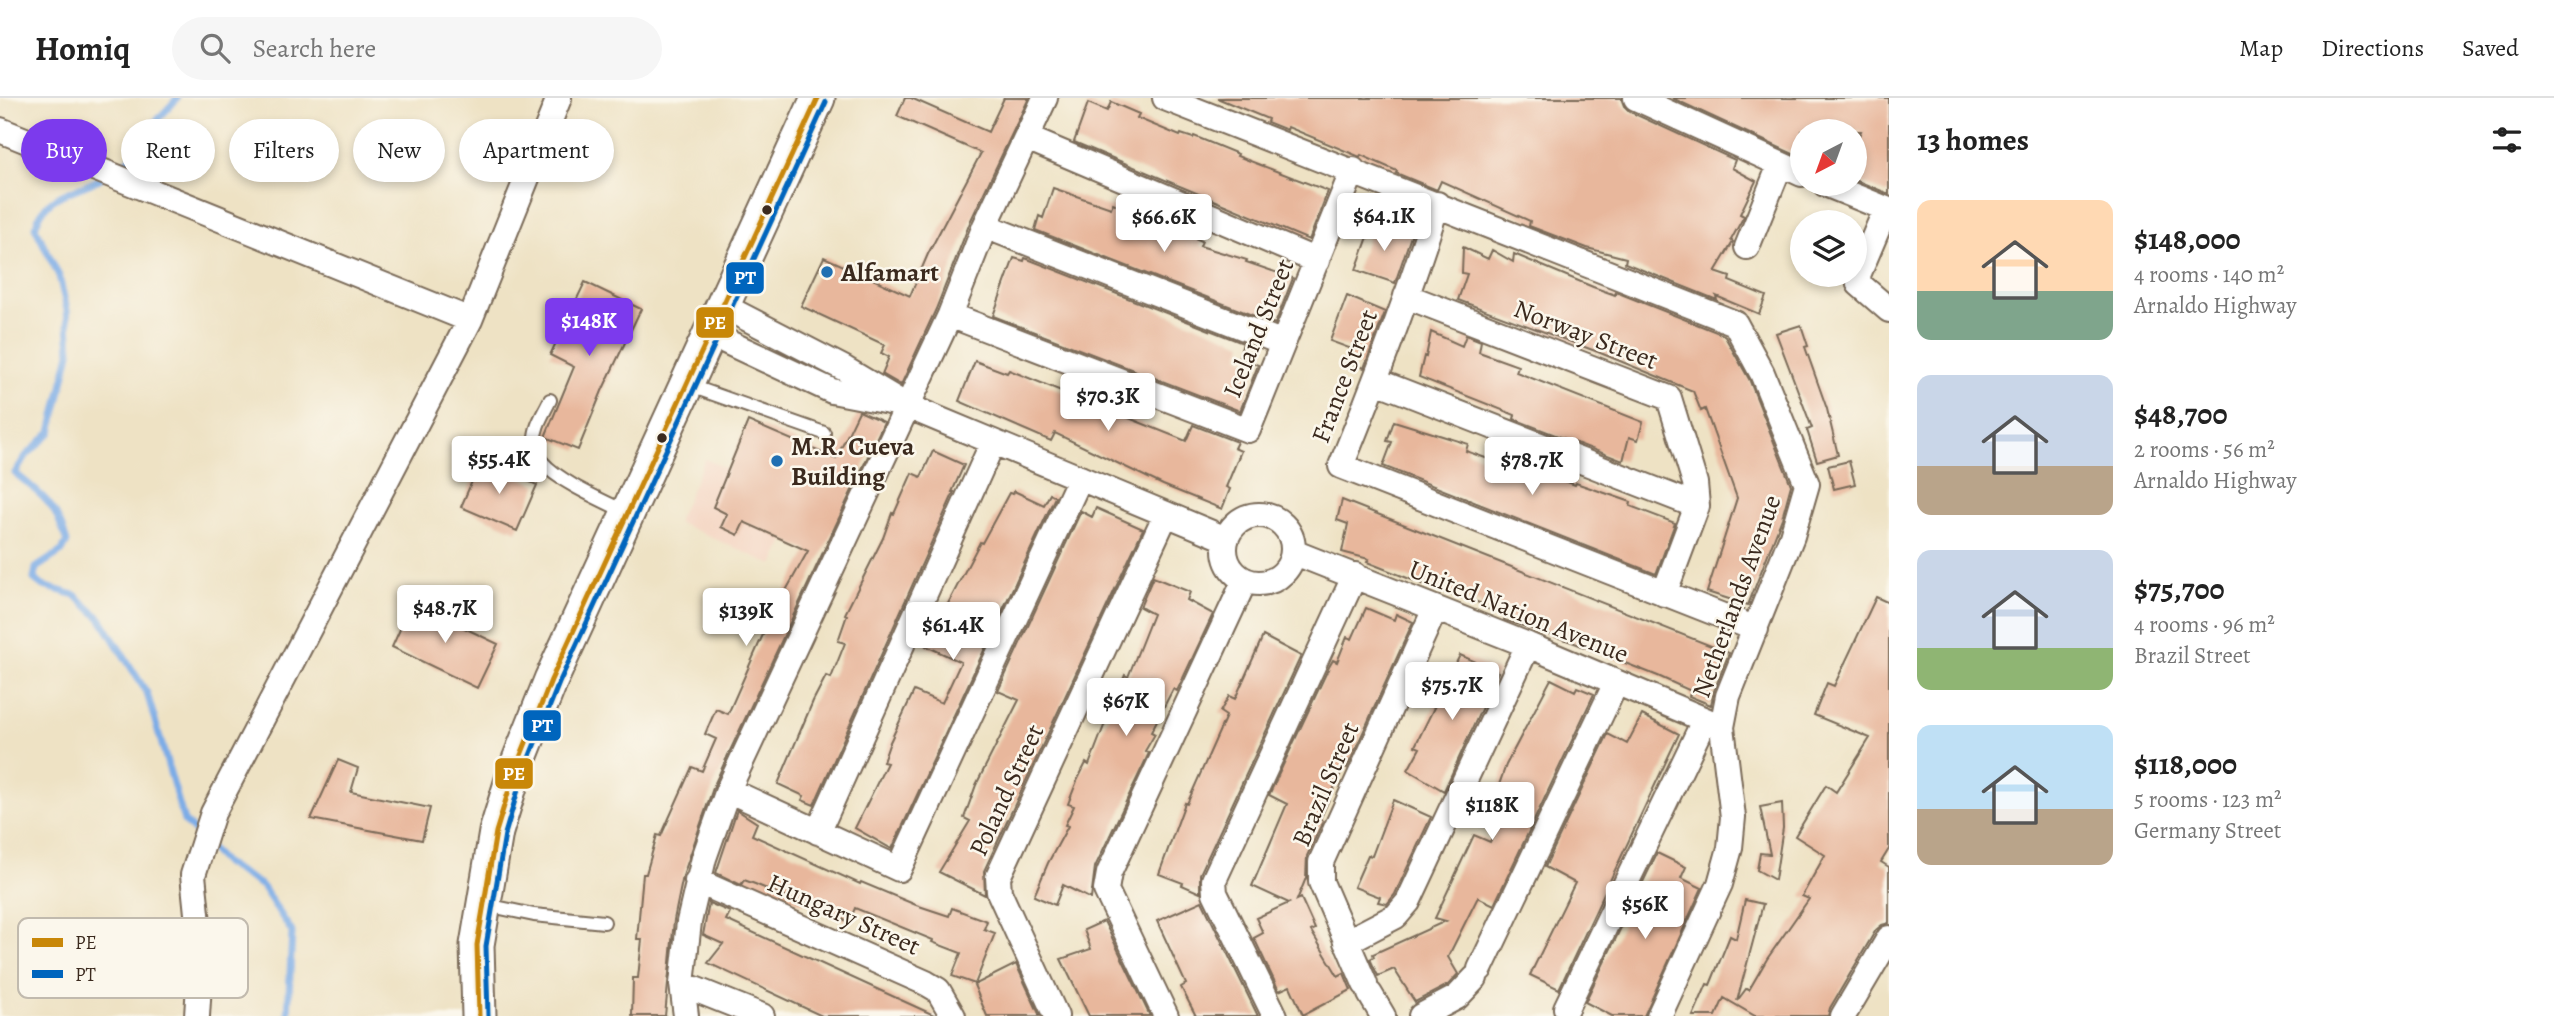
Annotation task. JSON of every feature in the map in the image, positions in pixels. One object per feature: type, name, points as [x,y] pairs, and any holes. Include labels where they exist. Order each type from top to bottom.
[{"type":"main road","points":[[479,1016],[477,945],[482,905],[496,832],[514,770],[551,680],[818,98]]},
{"type":"street","points":[[197,918],[193,875],[214,813],[470,320],[559,98]]},
{"type":"street","points":[[686,1016],[682,984],[689,922],[697,881],[728,790],[950,315],[985,226],[1045,98]]},
{"type":"street","points":[[1165,98],[1437,204]]},
{"type":"street","points":[[1636,98],[1790,170]]},
{"type":"street","points":[[0,130],[470,320]]},
{"type":"street","points":[[1027,138],[1317,261]]},
{"type":"street","name":"Iceland Street","points":[[950,315],[1248,430],[1353,170]]},
{"type":"street","points":[[1747,247],[1790,172]]},
{"type":"street","points":[[1855,196],[1887,209],[1858,275],[1859,284],[1889,310]]},
{"type":"street","name":"France Street","points":[[1437,204],[1376,381],[1341,466],[1756,629]]},
{"type":"street","name":"Netherlands Avenue","points":[[1437,204],[1735,323],[1762,373],[1807,484],[1792,536],[1756,629],[1728,696],[1713,724],[1732,817],[1730,849],[1720,884],[1658,1016]]},
{"type":"street","points":[[985,226],[1283,343]]},
{"type":"street","name":"Norway Street","points":[[1406,296],[1669,398],[1695,483],[1697,506],[1664,594]]},
{"type":"street","points":[[717,320],[832,391],[907,406],[1226,539]]},
{"type":"street","points":[[1376,381],[1697,506]]},
{"type":"street","points":[[818,832],[993,442]]},
{"type":"street","points":[[728,790],[899,869],[1080,478]]},
{"type":"street","name":"Poland Street","points":[[1056,1016],[999,892],[998,877],[1167,514]]},
{"type":"street","points":[[1260,514],[1281,522],[1292,541],[1293,552],[1285,571],[1267,583],[1245,580],[1230,568],[1224,548],[1230,528],[1238,520],[1260,514]]},
{"type":"street","name":"United Nation Avenue","points":[[1293,552],[1528,645],[1713,724]]},
{"type":"street","points":[[1275,1016],[1215,893],[1214,880],[1354,575]]},
{"type":"street","points":[[1166,1016],[1107,890],[1109,873],[1245,580]]},
{"type":"street","name":"Brazil Street","points":[[1383,1016],[1367,989],[1321,882],[1321,862],[1435,609]]},
{"type":"street","points":[[1346,942],[1396,916],[1408,902],[1528,645]]},
{"type":"street","points":[[1421,1016],[1457,997],[1477,973],[1616,683]]},
{"type":"street","points":[[1566,1008],[1713,724]]},
{"type":"street","name":"Hungary Street","points":[[697,881],[926,983],[938,990],[953,1016]]},
{"type":"street","points":[[1843,1016],[1889,938]]},
{"type":"street","points":[[682,984],[762,1016]]},
{"type":"street","points":[[197,1016],[198,998]]},
{"type":"lane","points":[[687,384],[824,433]]},
{"type":"lane","points":[[550,400],[534,440],[542,462],[560,476],[628,513]]},
{"type":"lane","points":[[482,905],[534,915],[604,922]]},
{"type":"shaded area","points":[[705,459],[801,502],[773,565],[677,522]]},
{"type":"building","points":[[905,98],[911,98],[988,132],[1004,98],[1029,98],[971,220],[936,309],[901,385],[882,374],[889,357],[881,353],[885,345],[801,306],[824,257],[910,296],[928,254],[981,153],[897,116]]},
{"type":"building","points":[[1217,98],[1621,98],[1630,112],[1735,160],[1732,168],[1756,181],[1740,214],[1744,216],[1731,240],[1733,242],[1715,272],[1730,277],[1729,281],[1766,296],[1759,314],[1716,296],[1717,300],[1625,263],[1626,258],[1587,248],[1529,226],[1530,221],[1441,181],[1437,190],[1361,155],[1360,157],[1288,127],[1287,130],[1267,122],[1268,119]]},
{"type":"building","points":[[1672,98],[1889,98],[1889,194],[1867,185],[1867,119],[1790,119],[1790,152]]},
{"type":"building","points":[[1111,102],[1139,114],[1137,118],[1180,136],[1194,136],[1238,154],[1237,156],[1328,191],[1309,240],[1074,142],[1088,103],[1107,111]]},
{"type":"building","points":[[1053,188],[1111,208],[1113,203],[1202,241],[1200,246],[1293,278],[1275,324],[1035,230],[1039,216],[1043,218]]},
{"type":"building","points":[[1372,226],[1412,233],[1395,283],[1356,270]]},
{"type":"building","points":[[1463,247],[1488,259],[1492,250],[1513,262],[1514,254],[1593,287],[1615,295],[1616,292],[1724,335],[1749,379],[1791,485],[1782,518],[1748,605],[1707,592],[1737,498],[1705,409],[1701,411],[1693,391],[1458,300],[1467,274],[1462,273]]},
{"type":"building","points":[[1014,258],[1024,261],[1025,258],[1243,343],[1239,357],[1258,365],[1240,411],[993,316]]},
{"type":"building","points":[[585,282],[641,309],[602,391],[578,450],[545,437],[574,367],[550,355]]},
{"type":"building","points":[[1347,296],[1385,312],[1364,368],[1348,362],[1352,349],[1330,341]]},
{"type":"building","points":[[1801,325],[1808,346],[1805,347],[1827,409],[1838,455],[1817,461],[1807,430],[1812,428],[1776,333]]},
{"type":"building","points":[[1431,332],[1462,346],[1466,335],[1481,341],[1479,352],[1518,366],[1516,372],[1643,422],[1638,440],[1629,437],[1623,461],[1514,419],[1515,415],[1419,377]]},
{"type":"building","points":[[975,361],[1007,373],[1009,370],[1186,441],[1193,425],[1237,442],[1234,448],[1241,451],[1226,487],[1230,489],[1222,509],[1163,485],[1055,433],[1051,441],[959,401]]},
{"type":"building","points":[[859,411],[884,422],[714,785],[683,876],[674,920],[665,1016],[632,1016],[633,978],[638,978],[642,939],[637,939],[643,874],[646,874],[657,835],[661,836],[692,767],[702,771],[716,739],[705,734],[716,709],[728,714],[769,621],[808,551],[744,522],[738,535],[721,527],[727,514],[713,507],[748,421],[836,459]]},
{"type":"building","points":[[1394,421],[1468,444],[1466,451],[1505,465],[1506,458],[1527,464],[1526,466],[1575,485],[1576,483],[1631,502],[1630,506],[1675,523],[1656,574],[1383,466],[1392,442],[1387,441]]},
{"type":"building","points":[[933,451],[964,465],[814,805],[802,800],[804,796],[778,784],[813,701],[826,676],[831,678],[845,643],[838,641],[847,615],[845,614],[883,538],[892,513],[894,514],[912,473],[921,477]]},
{"type":"building","points":[[481,460],[537,485],[517,531],[461,507]]},
{"type":"building","points":[[1849,461],[1855,484],[1834,489],[1828,466]]},
{"type":"building","points":[[1014,491],[1044,505],[1050,494],[1055,497],[892,849],[855,828],[887,763],[883,762],[890,742],[914,691],[942,703],[961,662],[926,646],[980,542],[982,543],[1009,493],[1013,494]]},
{"type":"building","points":[[1342,500],[1729,653],[1711,705],[1689,696],[1691,691],[1658,676],[1572,642],[1504,620],[1506,615],[1480,606],[1480,603],[1440,591],[1367,562],[1369,559],[1342,552],[1348,524],[1337,520]]},
{"type":"building","points":[[1096,508],[1143,529],[984,871],[985,895],[939,872],[970,821],[964,818],[976,785],[1019,700],[998,691],[1081,511],[1092,517]]},
{"type":"building","points":[[1153,577],[1190,592],[1187,600],[1213,614],[1177,691],[1173,689],[1151,732],[1155,734],[1145,751],[1149,753],[1095,867],[1091,899],[1063,885],[1055,905],[1034,896],[1068,826],[1065,825],[1074,806],[1068,804],[1077,781],[1086,763],[1089,765],[1114,700],[1125,675],[1128,677],[1153,614],[1140,607]]},
{"type":"building","points":[[1876,597],[1889,603],[1889,849],[1881,862],[1889,867],[1889,923],[1876,930],[1830,1008],[1828,1016],[1755,1016],[1724,998],[1716,1016],[1693,1016],[1707,984],[1710,985],[1730,936],[1736,939],[1745,900],[1763,904],[1737,1001],[1746,989],[1749,990],[1809,899],[1802,896],[1825,855],[1795,836],[1826,785],[1836,792],[1870,738],[1814,715],[1827,683],[1834,686]]},
{"type":"building","points":[[412,603],[498,644],[477,688],[392,647]]},
{"type":"building","points":[[1366,608],[1394,620],[1396,614],[1413,622],[1347,768],[1344,766],[1320,819],[1323,821],[1307,856],[1306,878],[1297,900],[1301,898],[1315,929],[1311,931],[1338,976],[1344,973],[1351,990],[1303,1015],[1290,986],[1279,991],[1254,938],[1263,933],[1256,918],[1289,903],[1252,886],[1287,804],[1269,795],[1329,667],[1333,660],[1337,662],[1347,637],[1352,639]]},
{"type":"building","points":[[1263,636],[1301,656],[1200,874],[1200,893],[1159,874],[1185,803],[1187,804],[1226,716],[1220,712],[1229,696],[1235,699]]},
{"type":"building","points":[[1460,655],[1498,672],[1444,791],[1408,770],[1420,748],[1415,746]]},
{"type":"building","points":[[1551,679],[1575,691],[1577,687],[1594,694],[1494,905],[1478,897],[1448,957],[1458,974],[1448,985],[1415,1002],[1394,969],[1378,976],[1370,959],[1374,957],[1373,954],[1446,921],[1435,918],[1474,835],[1490,842],[1500,823],[1488,816],[1506,765]]},
{"type":"building","points":[[1642,715],[1679,734],[1559,989],[1530,975],[1575,883],[1545,867],[1608,734],[1627,744]]},
{"type":"building","points":[[338,760],[358,768],[351,792],[430,808],[422,840],[311,819]]},
{"type":"building","points":[[1393,800],[1431,817],[1395,894],[1387,904],[1378,902],[1380,897],[1354,887],[1368,855],[1372,856]]},
{"type":"building","points":[[1782,803],[1783,828],[1775,880],[1757,870],[1760,853],[1770,854],[1760,807]]},
{"type":"building","points":[[737,810],[757,823],[752,835],[860,884],[861,882],[949,916],[952,908],[987,921],[984,929],[995,933],[975,984],[952,976],[961,953],[932,942],[933,940],[855,908],[849,922],[804,902],[803,904],[744,880],[741,885],[716,873]]},
{"type":"building","points":[[1657,853],[1686,867],[1681,878],[1702,888],[1644,1016],[1612,1016],[1585,1002]]},
{"type":"building","points":[[1202,901],[1258,1016],[1196,1016],[1181,987],[1186,984],[1157,921]]},
{"type":"building","points":[[709,903],[730,912],[726,920],[936,1016],[822,1016],[708,963],[723,944],[703,935]]},
{"type":"building","points":[[1104,921],[1150,1016],[1089,1016],[1061,959],[1091,949],[1084,930]]},
{"type":"building","points":[[1016,964],[1040,1016],[987,1016],[974,985]]},
{"type":"waterway","points":[[114,170],[131,156],[150,128],[177,98]]},
{"type":"waterway","points":[[92,182],[62,195],[46,206],[35,227],[59,276],[67,310],[70,353],[51,432],[26,456],[15,473],[48,502],[67,542],[62,551],[36,568],[34,579],[43,586],[75,595],[100,618],[147,693],[184,821],[199,836]]},
{"type":"waterway","points":[[207,845],[223,862],[262,886],[292,932],[288,1016]]},
{"type":"transit line","name":"PE","points":[[479,1016],[477,945],[496,832],[515,770],[551,680],[818,98]]},
{"type":"transit line","name":"PT","points":[[488,1016],[486,946],[505,834],[523,773],[559,683],[826,102]]},
{"type":"place","name":"Alfamart","points":[[827,272]]},
{"type":"place","name":"M.R. Cueva Building","points":[[777,461]]}]
